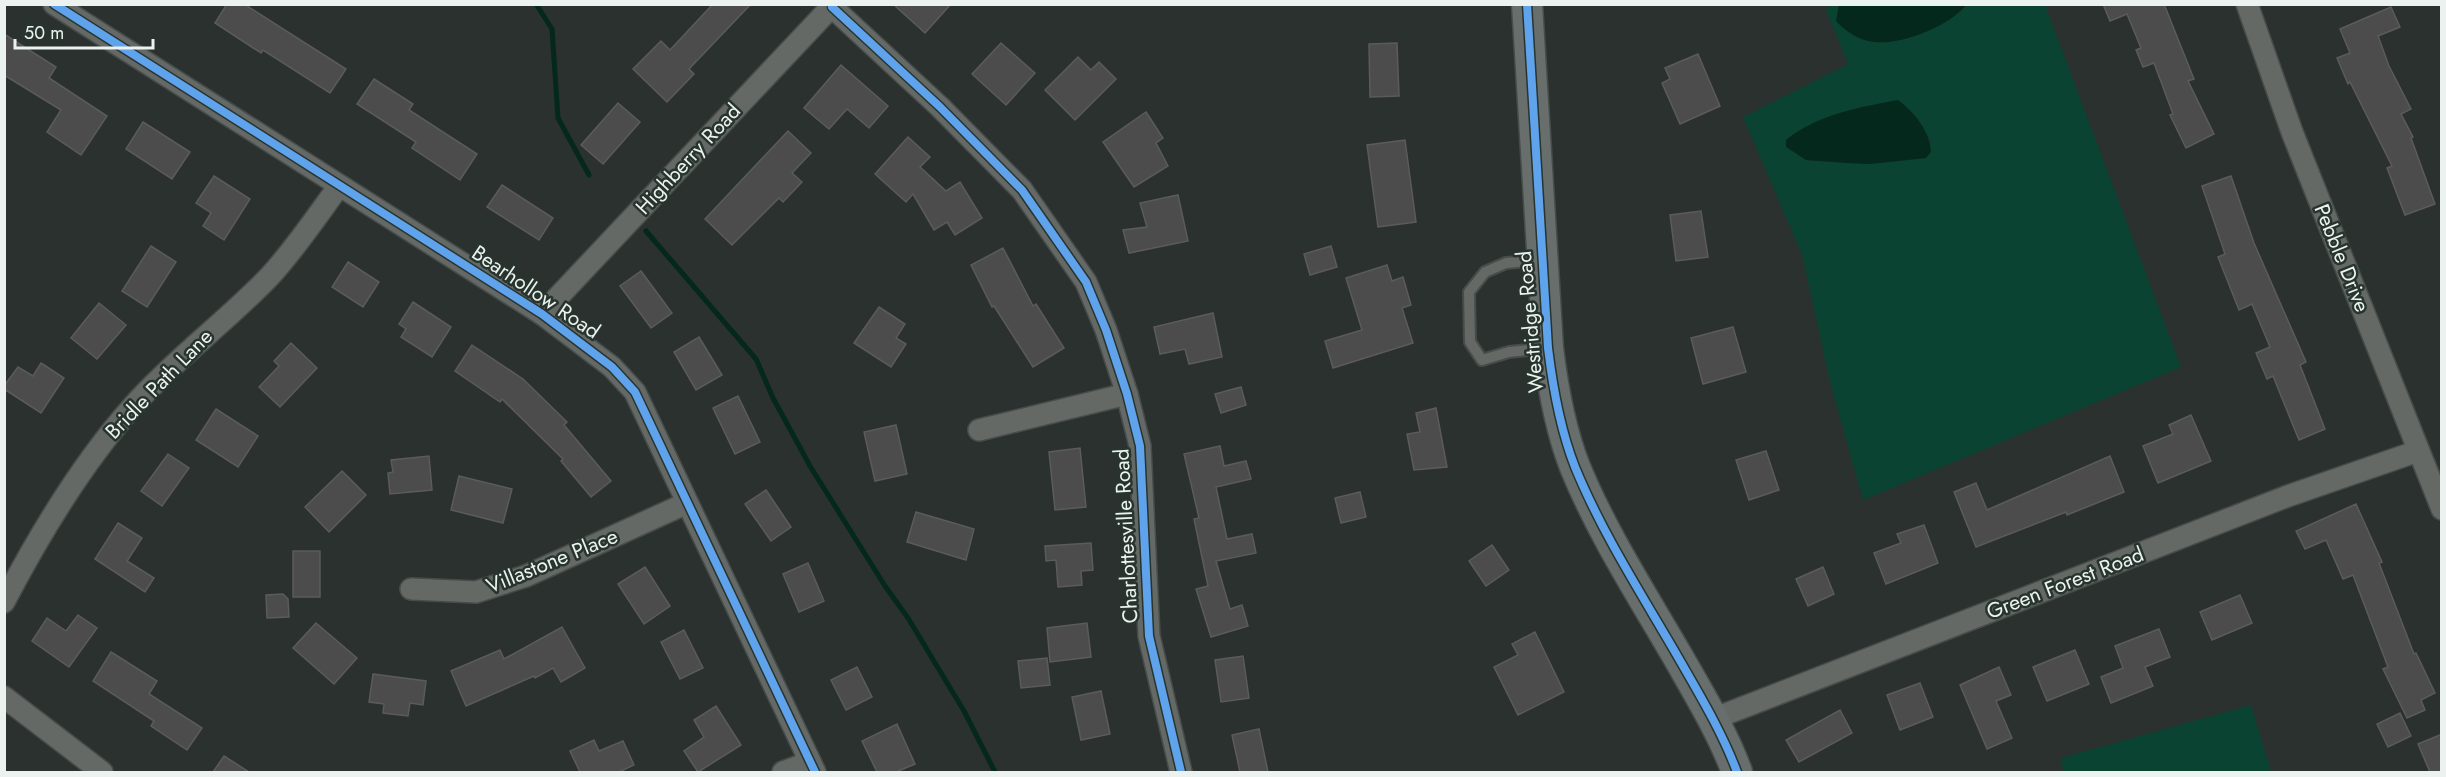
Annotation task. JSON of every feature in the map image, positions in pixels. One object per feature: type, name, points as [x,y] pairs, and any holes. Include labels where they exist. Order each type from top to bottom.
[{"type":"main road","name":"Westridge Road","points":[[1527,4],[1548,348],[1561,424],[1576,468],[1611,540],[1713,719],[1737,772]]},
{"type":"street","name":"Bearhollow Road","points":[[54,4],[542,314],[612,367],[635,392],[813,767]]},
{"type":"street","name":"Pebble Drive","points":[[2247,4],[2292,132],[2442,509]]},
{"type":"street","name":"Highberry Road","points":[[542,314],[833,6]]},
{"type":"street","name":"Charlottesville Road","points":[[833,6],[940,107],[1022,190],[1086,282],[1106,330],[1127,394],[1140,447],[1149,636],[1181,772]]},
{"type":"street","name":"Bridle Path Lane","points":[[4,602],[21,569],[92,457],[133,406],[167,370],[270,276],[339,186]]},
{"type":"street","points":[[979,430],[1127,394]]},
{"type":"street","name":"Green Forest Road","points":[[1713,719],[2288,496],[2418,451]]},
{"type":"street","name":"Villastone Place","points":[[411,589],[476,592],[526,576],[687,503]]},
{"type":"street","points":[[4,697],[102,772]]},
{"type":"street","points":[[783,772],[813,767]]},
{"type":"lane","points":[[1542,260],[1506,263],[1485,272],[1469,292],[1470,342],[1482,360],[1509,352],[1548,348]]},
{"type":"shaded area","points":[[1839,4],[1966,5],[1935,28],[1907,38],[1880,42],[1859,38],[1839,24],[1836,21]]},
{"type":"shaded area","points":[[1831,5],[1839,5],[1836,10],[1960,13],[1966,5],[2045,5],[2181,367],[1863,500],[1830,382],[1802,255],[1743,117],[1848,64],[1826,10]],"holes":[[[1864,106],[1912,111],[1931,142],[1926,158],[1870,164],[1806,160],[1786,140],[1813,124]]]},
{"type":"shaded area","points":[[1898,100],[1915,116],[1928,137],[1931,152],[1926,158],[1870,164],[1806,160],[1786,147],[1786,140],[1798,131],[1825,118]]},
{"type":"shaded area","points":[[2251,705],[2271,772],[2063,772],[2061,758]]},
{"type":"building","points":[[227,4],[244,4],[346,69],[330,93],[263,50],[261,53],[215,23]]},
{"type":"building","points":[[713,4],[751,4],[689,69],[694,74],[667,102],[633,69],[661,41],[670,50]]},
{"type":"building","points":[[893,4],[951,4],[925,33]]},
{"type":"building","points":[[2103,4],[2164,4],[2194,79],[2188,81],[2214,134],[2186,148],[2170,115],[2173,114],[2154,63],[2143,67],[2136,50],[2141,48],[2127,14],[2110,21]]},
{"type":"building","points":[[2391,7],[2400,27],[2378,36],[2389,66],[2411,109],[2401,114],[2413,137],[2411,138],[2435,204],[2405,215],[2387,168],[2392,166],[2350,82],[2348,84],[2337,58],[2350,53],[2340,29]]},
{"type":"building","points":[[4,34],[56,67],[49,78],[107,116],[81,155],[47,132],[61,110],[4,75]]},
{"type":"building","points":[[1001,43],[1035,73],[1006,105],[972,74]]},
{"type":"building","points":[[1397,43],[1399,96],[1370,97],[1369,44]]},
{"type":"building","points":[[1698,54],[1720,106],[1680,124],[1662,83],[1670,79],[1665,68]]},
{"type":"building","points":[[1078,57],[1091,70],[1099,62],[1116,79],[1075,120],[1045,90]]},
{"type":"building","points":[[841,65],[888,106],[869,128],[847,109],[829,129],[804,108]]},
{"type":"building","points":[[374,79],[413,104],[409,110],[477,154],[460,180],[412,148],[416,142],[357,104]]},
{"type":"building","points":[[618,103],[640,122],[603,164],[581,145]]},
{"type":"building","points":[[1146,112],[1163,138],[1156,143],[1168,166],[1134,187],[1103,142]]},
{"type":"building","points":[[143,122],[190,152],[172,179],[126,149]]},
{"type":"building","points":[[788,131],[811,153],[792,173],[802,182],[783,202],[779,198],[732,245],[705,219]]},
{"type":"building","points":[[908,137],[930,157],[920,167],[946,191],[960,182],[982,218],[955,235],[947,222],[934,230],[913,194],[906,202],[875,174]]},
{"type":"building","points":[[1405,140],[1416,222],[1378,227],[1367,145]]},
{"type":"building","points":[[214,176],[250,199],[224,240],[203,226],[211,213],[196,203]]},
{"type":"building","points":[[2231,176],[2254,243],[2306,362],[2300,365],[2325,429],[2299,440],[2273,376],[2267,379],[2256,353],[2270,347],[2252,304],[2239,310],[2218,257],[2225,254],[2202,186]]},
{"type":"building","points":[[502,185],[553,218],[539,240],[487,207]]},
{"type":"building","points":[[1178,195],[1188,241],[1129,253],[1123,230],[1147,227],[1140,203]]},
{"type":"building","points":[[1701,211],[1708,257],[1676,261],[1670,215]]},
{"type":"building","points":[[151,246],[176,262],[147,307],[122,291]]},
{"type":"building","points":[[1331,246],[1337,267],[1310,275],[1304,254]]},
{"type":"building","points":[[1003,248],[1033,306],[1036,304],[1064,348],[1033,367],[994,306],[992,307],[971,265]]},
{"type":"building","points":[[348,262],[379,282],[363,307],[332,287]]},
{"type":"building","points":[[1387,265],[1392,281],[1403,277],[1411,305],[1402,308],[1413,343],[1333,368],[1325,341],[1362,330],[1346,278]]},
{"type":"building","points":[[641,271],[672,313],[651,328],[620,286]]},
{"type":"building","points":[[413,302],[451,327],[432,357],[401,337],[406,329],[399,324]]},
{"type":"building","points":[[99,303],[126,325],[97,359],[71,338]]},
{"type":"building","points":[[879,307],[905,324],[896,338],[906,344],[891,367],[854,343]]},
{"type":"building","points":[[1213,313],[1222,357],[1189,364],[1185,349],[1160,354],[1154,327]]},
{"type":"building","points":[[1733,327],[1746,372],[1703,384],[1691,338]]},
{"type":"building","points":[[699,337],[722,375],[696,390],[674,352]]},
{"type":"building","points":[[291,343],[317,368],[280,407],[259,387],[279,366],[274,361]]},
{"type":"building","points":[[472,345],[523,379],[567,422],[564,425],[611,481],[591,497],[561,461],[563,459],[502,399],[500,402],[455,371]]},
{"type":"building","points":[[41,363],[64,378],[41,413],[4,389],[4,386],[18,367],[33,376]]},
{"type":"building","points":[[1241,387],[1246,405],[1221,413],[1215,394]]},
{"type":"building","points":[[738,396],[760,442],[735,454],[713,408]]},
{"type":"building","points":[[1436,408],[1447,467],[1414,470],[1407,434],[1420,432],[1416,413]]},
{"type":"building","points":[[216,409],[258,436],[238,467],[196,440]]},
{"type":"building","points":[[2191,415],[2211,461],[2158,483],[2143,446],[2173,434],[2169,425]]},
{"type":"building","points":[[896,425],[907,474],[875,481],[864,432]]},
{"type":"building","points":[[1220,446],[1224,466],[1246,461],[1251,479],[1216,487],[1227,539],[1252,534],[1256,553],[1216,561],[1230,609],[1242,605],[1248,626],[1211,637],[1196,589],[1208,586],[1194,519],[1199,518],[1184,454]]},
{"type":"building","points":[[1080,448],[1086,507],[1055,510],[1049,452]]},
{"type":"building","points":[[1766,451],[1779,490],[1749,500],[1736,460]]},
{"type":"building","points":[[168,454],[189,468],[162,506],[141,491]]},
{"type":"building","points":[[429,456],[432,490],[390,494],[388,473],[393,472],[391,460]]},
{"type":"building","points":[[2110,456],[2124,492],[1976,547],[1954,492],[1976,483],[1987,510]]},
{"type":"building","points":[[342,471],[366,495],[329,532],[305,507]]},
{"type":"building","points":[[459,476],[512,489],[503,523],[451,510]]},
{"type":"building","points":[[766,490],[791,527],[771,541],[745,504]]},
{"type":"building","points":[[1360,492],[1366,517],[1341,523],[1335,498]]},
{"type":"building","points":[[2356,504],[2382,562],[2379,563],[2414,654],[2416,653],[2435,693],[2421,700],[2425,710],[2407,718],[2383,669],[2388,667],[2353,575],[2343,579],[2326,540],[2305,549],[2296,531]]},
{"type":"building","points":[[916,512],[974,529],[966,560],[907,542]]},
{"type":"building","points":[[118,523],[142,538],[127,561],[154,578],[145,592],[95,559]]},
{"type":"building","points":[[1924,525],[1938,563],[1886,584],[1874,553],[1901,543],[1897,534]]},
{"type":"building","points":[[1091,543],[1093,570],[1081,571],[1082,585],[1058,587],[1056,560],[1046,561],[1045,546]]},
{"type":"building","points":[[1492,545],[1509,570],[1486,586],[1469,561]]},
{"type":"building","points":[[293,551],[320,551],[320,597],[293,597]]},
{"type":"building","points":[[808,563],[824,601],[799,612],[783,574]]},
{"type":"building","points":[[645,567],[670,606],[644,624],[618,584]]},
{"type":"building","points":[[1823,567],[1834,594],[1808,606],[1796,579]]},
{"type":"building","points":[[283,594],[288,599],[289,617],[267,618],[266,595]]},
{"type":"building","points":[[2240,595],[2252,623],[2212,640],[2200,612]]},
{"type":"building","points":[[78,615],[97,628],[69,667],[32,641],[47,618],[66,631]]},
{"type":"building","points":[[316,623],[357,658],[334,684],[293,648]]},
{"type":"building","points":[[1087,623],[1091,657],[1050,662],[1047,628]]},
{"type":"building","points":[[562,627],[585,668],[561,682],[553,668],[535,678],[534,676],[466,706],[451,671],[500,650],[504,659]]},
{"type":"building","points":[[2159,629],[2170,657],[2145,667],[2153,686],[2111,703],[2101,677],[2123,668],[2115,646]]},
{"type":"building","points":[[684,630],[703,668],[680,679],[661,642]]},
{"type":"building","points":[[1535,632],[1564,692],[1518,715],[1494,667],[1518,655],[1512,644]]},
{"type":"building","points":[[2075,650],[2089,684],[2047,701],[2033,667]]},
{"type":"building","points":[[111,652],[157,681],[149,694],[202,728],[187,750],[151,726],[154,721],[93,681]]},
{"type":"building","points":[[1243,656],[1249,698],[1221,702],[1215,660]]},
{"type":"building","points":[[1047,658],[1050,685],[1021,688],[1018,661]]},
{"type":"building","points":[[857,667],[872,697],[846,710],[831,680]]},
{"type":"building","points":[[1999,667],[2011,695],[1996,701],[2012,738],[1987,749],[1960,685]]},
{"type":"building","points":[[373,674],[426,681],[423,705],[410,703],[408,716],[383,713],[384,704],[369,702]]},
{"type":"building","points":[[1920,683],[1933,717],[1900,730],[1887,695]]},
{"type":"building","points":[[1101,691],[1110,734],[1081,740],[1072,697]]},
{"type":"building","points":[[716,706],[741,745],[698,772],[684,751],[704,737],[694,720]]},
{"type":"building","points":[[1840,710],[1852,733],[1799,762],[1786,740]]},
{"type":"building","points":[[2400,713],[2411,736],[2388,747],[2377,724]]},
{"type":"building","points":[[897,724],[915,764],[896,772],[877,772],[862,741]]},
{"type":"building","points":[[1259,729],[1268,772],[1240,772],[1232,735]]},
{"type":"building","points":[[2442,734],[2442,772],[2430,772],[2418,744]]},
{"type":"building","points":[[594,740],[599,751],[623,741],[634,765],[619,772],[580,772],[570,751]]},
{"type":"building","points":[[224,756],[249,772],[213,772]]},
{"type":"waterway","points":[[536,4],[552,29],[558,118],[589,175]]},
{"type":"waterway","points":[[646,231],[756,359],[773,398],[810,466],[885,586],[908,618],[964,711],[995,772]]},
{"type":"cycle path","points":[[54,4],[542,314],[612,367],[635,392],[815,772]]},
{"type":"cycle path","points":[[1527,4],[1548,348],[1565,438],[1575,467],[1599,519],[1707,708],[1737,772]]},
{"type":"cycle path","points":[[832,7],[940,107],[1022,190],[1086,282],[1106,330],[1127,394],[1140,446],[1149,636],[1181,772]]}]
